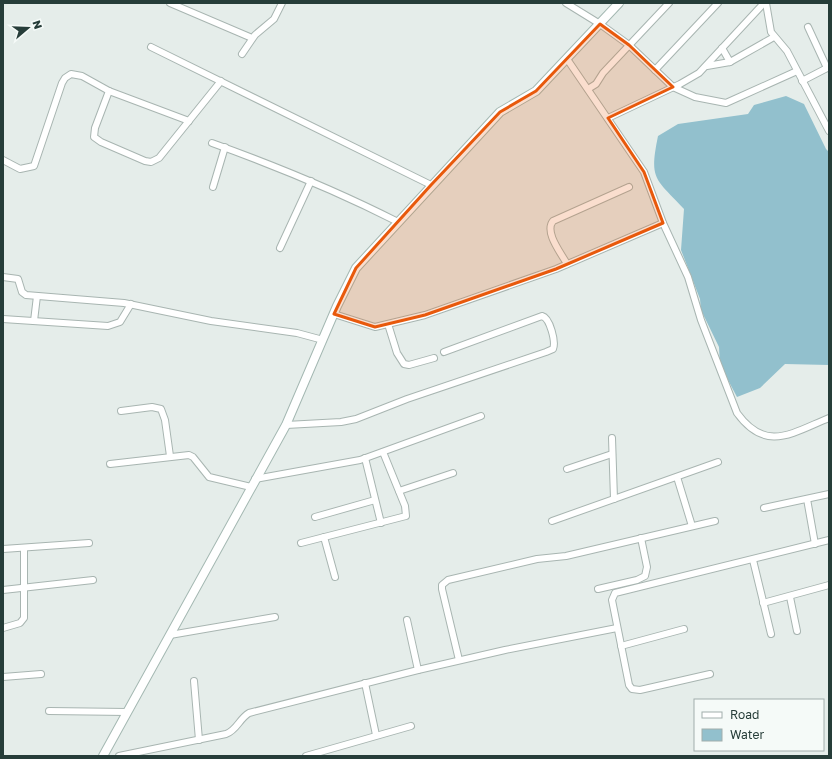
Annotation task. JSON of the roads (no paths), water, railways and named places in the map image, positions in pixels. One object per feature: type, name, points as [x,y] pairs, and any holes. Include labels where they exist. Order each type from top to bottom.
[{"type":"street","points":[[170,3],[252,38]]},
{"type":"street","points":[[242,54],[252,38],[274,19],[282,3]]},
{"type":"street","points":[[566,3],[600,24],[629,45],[674,87],[695,97],[726,103],[797,71]]},
{"type":"street","points":[[103,756],[286,425],[334,314],[356,268],[500,112],[536,91],[619,3]]},
{"type":"street","points":[[588,89],[596,84],[603,73],[669,3]]},
{"type":"street","points":[[655,70],[718,3]]},
{"type":"street","points":[[754,3],[764,4]]},
{"type":"street","points":[[764,4],[774,37],[784,45],[829,131]]},
{"type":"street","points":[[608,118],[691,78],[707,66],[764,4]]},
{"type":"street","points":[[802,81],[828,67],[808,26]]},
{"type":"street","points":[[707,66],[730,62],[774,37]]},
{"type":"street","points":[[151,46],[431,185]]},
{"type":"street","points":[[722,48],[730,62]]},
{"type":"street","points":[[567,59],[644,172],[663,223],[688,277],[701,320],[737,413],[746,425],[758,432],[780,438],[829,418]]},
{"type":"street","points":[[3,160],[20,169],[34,166],[62,83],[68,75],[76,74],[109,91],[189,121]]},
{"type":"street","points":[[109,91],[94,132],[94,137],[101,142],[145,161],[151,162],[159,158],[220,81]]},
{"type":"street","points":[[212,143],[311,181],[346,196],[398,222]]},
{"type":"street","points":[[213,187],[225,147]]},
{"type":"street","points":[[280,248],[311,181]]},
{"type":"street","points":[[567,264],[551,234],[550,228],[553,220],[629,187]]},
{"type":"street","points":[[334,314],[375,327],[425,315],[567,264],[663,223]]},
{"type":"street","points":[[3,277],[18,279],[24,294],[130,304],[211,321],[297,333],[323,340]]},
{"type":"street","points":[[34,321],[37,296]]},
{"type":"street","points":[[3,319],[108,326],[120,322],[130,304]]},
{"type":"street","points":[[286,425],[341,422],[356,419],[407,399],[546,352],[552,349],[554,342],[547,319],[542,316],[444,352]]},
{"type":"street","points":[[388,324],[397,353],[404,364],[409,365],[434,358]]},
{"type":"street","points":[[121,411],[152,407],[161,409],[165,420],[170,456]]},
{"type":"street","points":[[256,479],[365,458],[480,416]]},
{"type":"street","points":[[612,438],[614,499]]},
{"type":"street","points":[[301,543],[406,516],[406,511],[399,491],[383,452]]},
{"type":"street","points":[[567,469],[612,454]]},
{"type":"street","points":[[110,464],[189,455],[193,457],[209,477],[251,487]]},
{"type":"street","points":[[365,458],[381,523]]},
{"type":"street","points":[[552,521],[718,462]]},
{"type":"street","points":[[399,491],[453,473]]},
{"type":"street","points":[[677,476],[692,526]]},
{"type":"street","points":[[764,508],[829,494]]},
{"type":"street","points":[[807,499],[815,544]]},
{"type":"street","points":[[315,517],[375,500]]},
{"type":"street","points":[[459,660],[442,589],[445,583],[454,578],[537,558],[566,556],[715,521]]},
{"type":"street","points":[[324,537],[335,577]]},
{"type":"street","points":[[598,589],[637,580],[645,576],[647,567],[641,538]]},
{"type":"street","points":[[710,674],[635,690],[629,684],[617,628],[612,600],[615,593],[626,589],[753,560],[829,540]]},
{"type":"street","points":[[3,549],[89,543]]},
{"type":"street","points":[[3,628],[23,621],[25,614],[24,548]]},
{"type":"street","points":[[753,560],[771,634]]},
{"type":"street","points":[[3,590],[93,580]]},
{"type":"street","points":[[763,603],[828,586],[829,593]]},
{"type":"street","points":[[790,597],[797,631]]},
{"type":"street","points":[[170,635],[275,617]]},
{"type":"street","points":[[408,620],[418,670]]},
{"type":"street","points":[[119,756],[199,740],[230,732],[243,717],[249,713],[365,683],[459,660],[617,628]]},
{"type":"street","points":[[621,646],[684,629]]},
{"type":"street","points":[[3,677],[41,674]]},
{"type":"street","points":[[194,680],[199,740]]},
{"type":"street","points":[[365,683],[376,735]]},
{"type":"street","points":[[49,711],[127,712]]},
{"type":"street","points":[[306,756],[411,726]]},
{"type":"water","points":[[786,96],[804,104],[826,149],[829,152],[829,365],[785,364],[760,388],[737,397],[720,365],[719,347],[701,310],[700,299],[681,250],[684,209],[666,191],[657,177],[654,162],[655,150],[658,136],[678,124],[748,114],[754,105]]}]
